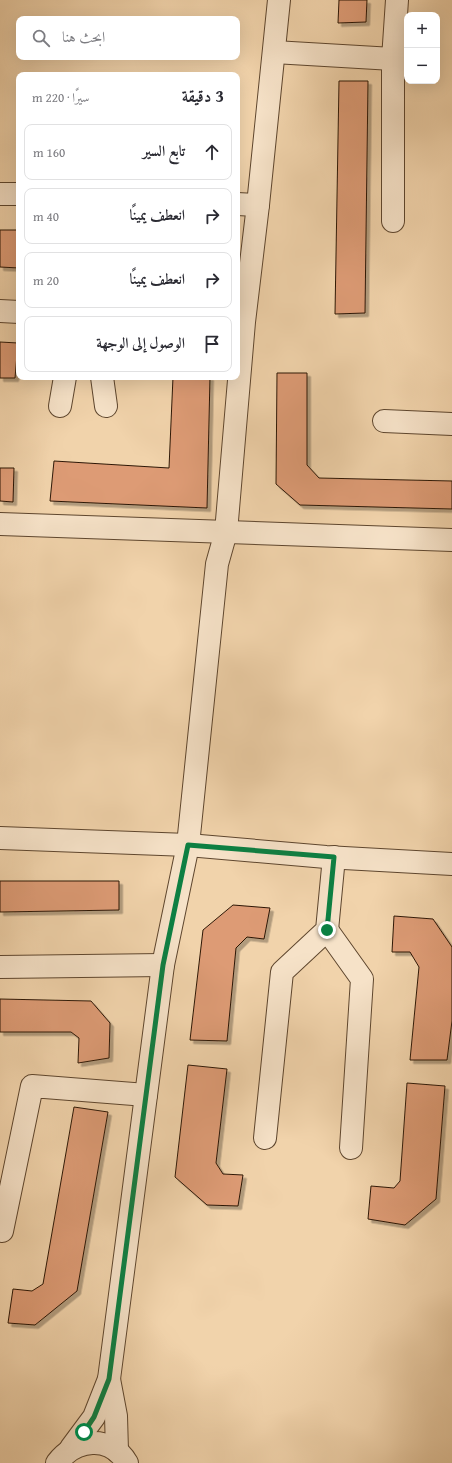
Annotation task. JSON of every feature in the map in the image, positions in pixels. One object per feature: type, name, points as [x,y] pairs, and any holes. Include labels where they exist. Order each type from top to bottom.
[{"type":"street","points":[[240,336],[258,205],[279,0]]},
{"type":"street","points":[[393,221],[393,59],[397,0]]},
{"type":"street","points":[[274,52],[393,59]]},
{"type":"street","points":[[0,194],[16,194]]},
{"type":"street","points":[[240,204],[258,205]]},
{"type":"street","points":[[0,311],[16,312]]},
{"type":"street","points":[[60,406],[64,380]]},
{"type":"street","points":[[102,380],[106,406]]},
{"type":"street","points":[[62,1458],[94,1417],[109,1379],[163,965],[188,845],[217,564],[226,532],[237,380]]},
{"type":"street","points":[[384,421],[452,424]]},
{"type":"street","points":[[0,524],[452,540]]},
{"type":"street","points":[[0,838],[188,845],[334,857],[452,864]]},
{"type":"street","points":[[265,1138],[282,972],[327,930],[334,857]]},
{"type":"street","points":[[327,930],[362,978],[351,1148]]},
{"type":"street","points":[[0,967],[163,965]]},
{"type":"street","points":[[2,1231],[32,1086],[146,1095]]},
{"type":"street","points":[[109,1379],[122,1457]]},
{"type":"street","points":[[62,1458],[83,1444],[95,1443],[106,1445],[122,1457]]},
{"type":"building","points":[[339,0],[367,0],[366,22],[338,23]]},
{"type":"building","points":[[339,81],[368,81],[365,313],[335,314]]},
{"type":"building","points":[[0,230],[16,230],[16,268],[0,267]]},
{"type":"building","points":[[0,342],[16,343],[15,378],[0,378]]},
{"type":"building","points":[[277,373],[307,373],[307,465],[319,478],[452,481],[452,509],[300,505],[276,484]]},
{"type":"building","points":[[173,380],[210,380],[207,508],[50,501],[54,461],[169,468]]},
{"type":"building","points":[[0,468],[14,468],[13,502],[0,501]]},
{"type":"building","points":[[0,881],[119,881],[119,910],[0,912]]},
{"type":"building","points":[[233,905],[270,908],[264,939],[247,937],[236,948],[227,1041],[190,1040],[203,930]]},
{"type":"building","points":[[394,916],[433,919],[452,947],[452,1021],[447,1060],[410,1060],[419,967],[410,952],[392,952]]},
{"type":"building","points":[[0,999],[91,1001],[110,1023],[109,1058],[78,1063],[79,1038],[71,1032],[0,1032]]},
{"type":"building","points":[[188,1065],[227,1069],[216,1163],[223,1174],[243,1175],[238,1206],[207,1205],[175,1177]]},
{"type":"building","points":[[407,1083],[445,1086],[436,1199],[405,1225],[368,1219],[371,1186],[394,1188],[400,1181]]},
{"type":"building","points":[[74,1107],[108,1112],[77,1291],[35,1325],[8,1323],[13,1289],[32,1291],[43,1284]]},
{"type":"route","points":[[84,1432],[94,1417],[109,1379],[163,965],[188,845],[334,857],[327,930]]}]
